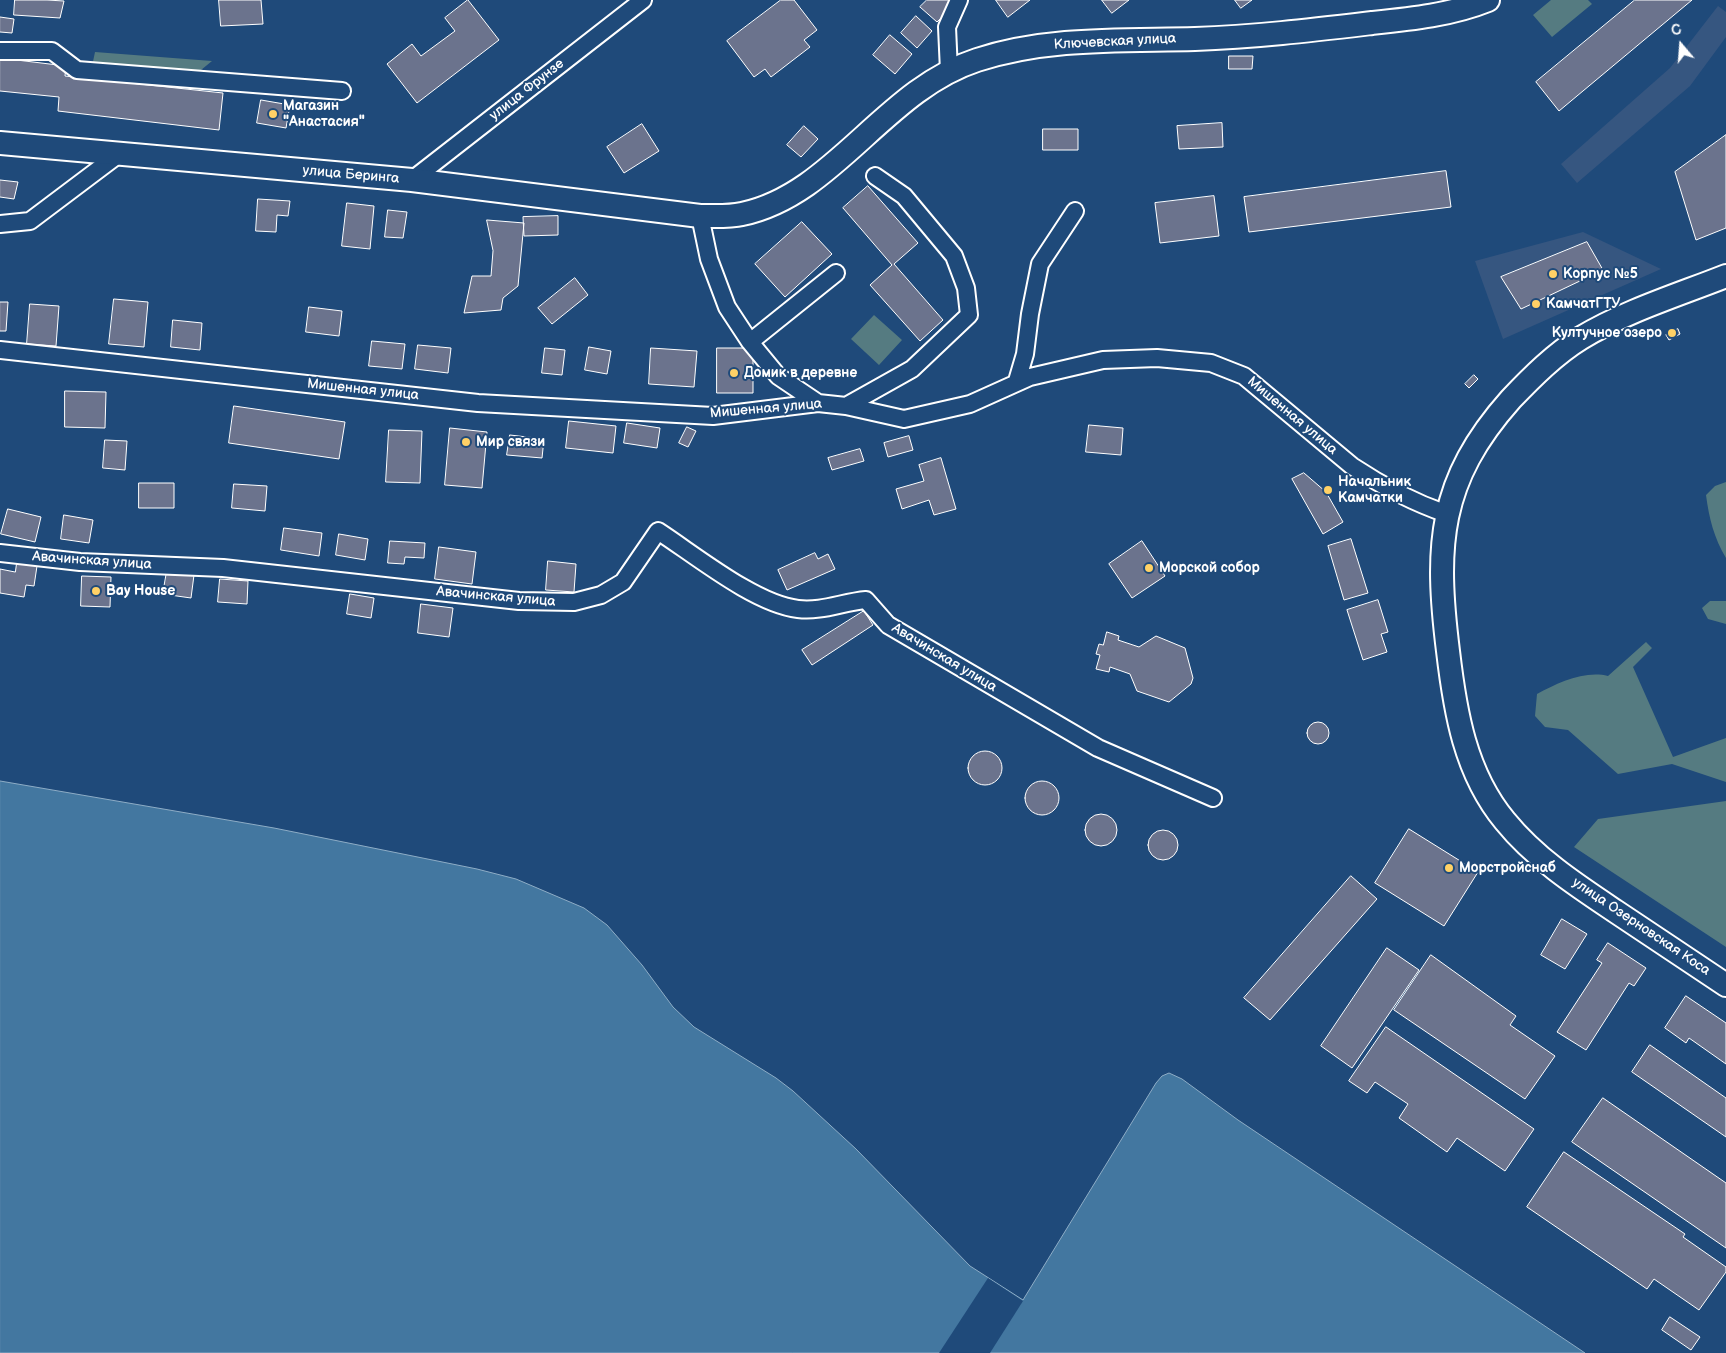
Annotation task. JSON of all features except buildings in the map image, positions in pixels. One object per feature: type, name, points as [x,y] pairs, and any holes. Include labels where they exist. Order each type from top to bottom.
[{"type":"main road","name":"Ключевская улица","points":[[700,216],[742,214],[788,196],[824,171],[906,98],[949,71],[1006,52],[1061,43],[1265,36],[1434,15],[1488,0]]},
{"type":"main road","name":"улица Беринга","points":[[0,143],[412,180],[700,216]]},
{"type":"main road","name":"улица Озерновская Коса","points":[[1726,276],[1622,317],[1581,338],[1558,355],[1518,391],[1481,437],[1455,484],[1447,514],[1442,580],[1451,677],[1464,743],[1486,793],[1513,831],[1550,864],[1726,985]]},
{"type":"street","name":"улица Фрунзе","points":[[412,180],[643,0]]},
{"type":"street","points":[[949,71],[948,27],[959,0]]},
{"type":"street","points":[[0,50],[52,51],[77,70],[342,91]]},
{"type":"street","points":[[0,224],[30,221],[120,154]]},
{"type":"street","points":[[846,406],[912,369],[969,315],[966,288],[954,256],[904,196],[875,176]]},
{"type":"street","points":[[1017,381],[1025,354],[1030,314],[1040,264],[1075,211]]},
{"type":"street","points":[[700,216],[709,259],[725,301],[750,342],[778,376],[818,403]]},
{"type":"street","points":[[750,342],[836,273]]},
{"type":"street","name":"Мишенная улица","points":[[0,350],[478,403],[713,416],[818,403],[846,406],[904,419],[970,404],[1017,381],[1103,360],[1158,358],[1211,362],[1244,376],[1352,466],[1386,489],[1447,514]]},
{"type":"street","name":"Авачинская улица","points":[[0,553],[80,562],[223,568],[519,602],[574,602],[602,595],[624,582],[658,531],[763,601],[798,610],[829,608],[866,600],[888,625],[1098,748],[1213,798]]},
{"type":"shaded area","points":[[1718,6],[1726,12],[1726,37],[1690,86],[1577,183],[1561,164],[1670,68]]},
{"type":"shaded area","name":"КамчатГТУ","points":[[1583,232],[1661,269],[1503,339],[1475,261]]},
{"type":"shaded area","points":[[0,781],[274,828],[477,869],[516,879],[584,908],[607,925],[642,965],[673,1007],[694,1027],[776,1078],[793,1091],[856,1149],[970,1266],[1023,1300],[1156,1083],[1162,1076],[1169,1073],[1182,1079],[1238,1120],[1585,1353],[0,1353]]},
{"type":"green space","points":[[1551,0],[1588,0],[1592,4],[1552,37],[1533,15]]},
{"type":"green space","points":[[95,52],[212,61],[190,79],[91,71]]},
{"type":"green space","points":[[874,315],[902,340],[879,365],[851,339]]},
{"type":"green space","points":[[1726,482],[1726,558],[1713,528],[1706,495],[1715,486]]},
{"type":"green space","points":[[1710,601],[1726,601],[1726,624],[1708,619],[1702,608]]},
{"type":"green space","points":[[1646,642],[1652,648],[1633,667],[1673,757],[1726,738],[1726,782],[1672,764],[1618,774],[1568,730],[1545,727],[1535,716],[1537,694],[1562,682],[1581,676],[1608,676]]},
{"type":"green space","points":[[1726,801],[1726,947],[1574,847],[1598,819]]},
{"type":"pier","points":[[988,1278],[1023,1301],[990,1353],[939,1353]]},
{"type":"place","name":"Магазин \"Анастасия\"","points":[[273,114]]},
{"type":"place","name":"Корпус №5","points":[[1553,274]]},
{"type":"place","name":"КамчатГТУ","points":[[1536,304]]},
{"type":"place","name":"Култучное озеро","points":[[1672,333]]},
{"type":"place","name":"Домик в деревне","points":[[734,373]]},
{"type":"place","name":"Мир связи","points":[[466,442]]},
{"type":"place","name":"Начальник Камчатки","points":[[1328,490]]},
{"type":"place","name":"Морской собор","points":[[1149,568]]},
{"type":"place","name":"Bay House","points":[[96,591]]},
{"type":"place","name":"Морстройснаб","points":[[1449,868]]}]
